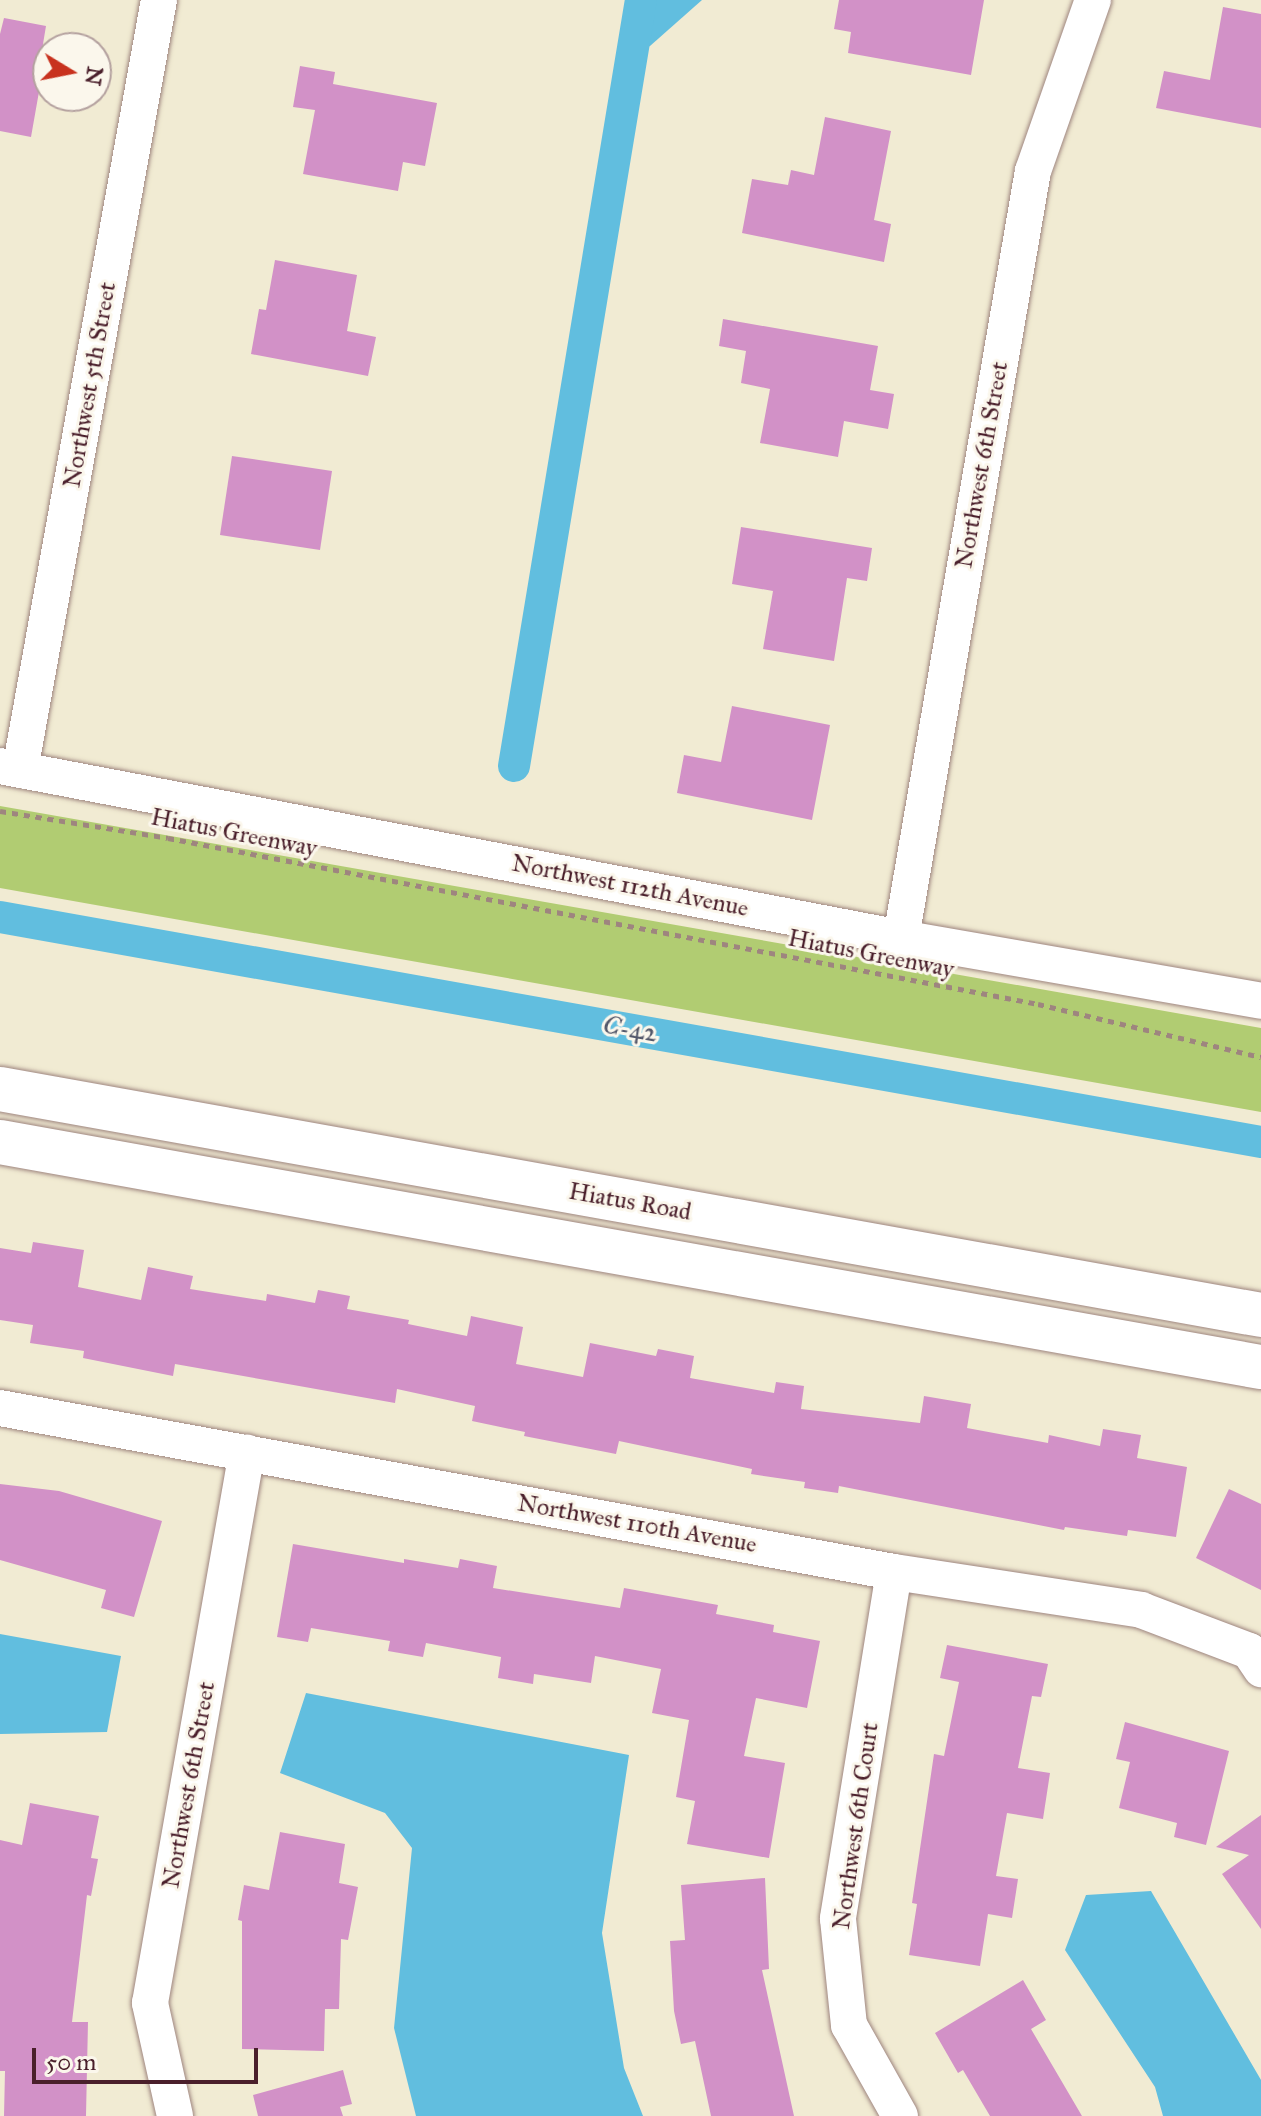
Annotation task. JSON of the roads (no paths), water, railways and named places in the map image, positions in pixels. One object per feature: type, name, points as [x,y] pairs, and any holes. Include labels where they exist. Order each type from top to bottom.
[{"type":"main road","name":"Hiatus Road","points":[[0,1089],[1261,1315]]},
{"type":"main road","points":[[0,1142],[1261,1367]]},
{"type":"street","name":"Northwest 5th Street","points":[[10,768],[159,0]]},
{"type":"street","name":"Northwest 6th Street","points":[[901,938],[1033,171],[1093,0]]},
{"type":"street","name":"Northwest 112th Avenue","points":[[10,768],[901,938],[1261,1001]]},
{"type":"street","name":"Northwest 110th Avenue","points":[[0,1408],[894,1572],[1141,1610],[1249,1651],[1261,1669]]},
{"type":"street","name":"Northwest 6th Street","points":[[175,2116],[150,2003],[247,1452]]},
{"type":"street","name":"Northwest 6th Court","points":[[894,1572],[838,1919],[849,2025],[900,2116]]},
{"type":"water","points":[[641,0],[702,0],[650,46],[632,54]]},
{"type":"water","points":[[0,1634],[121,1656],[107,1732],[0,1734]]},
{"type":"water","points":[[306,1693],[629,1755],[602,1933],[624,2068],[643,2116],[416,2116],[394,2028],[412,1848],[385,1813],[280,1773]]},
{"type":"water","points":[[1151,1891],[1261,2080],[1261,2116],[1163,2116],[1155,2087],[1065,1950],[1086,1895]]},
{"type":"waterway","points":[[514,766],[641,0]]},
{"type":"waterway","name":"C-42","points":[[0,917],[1261,1142]]}]
